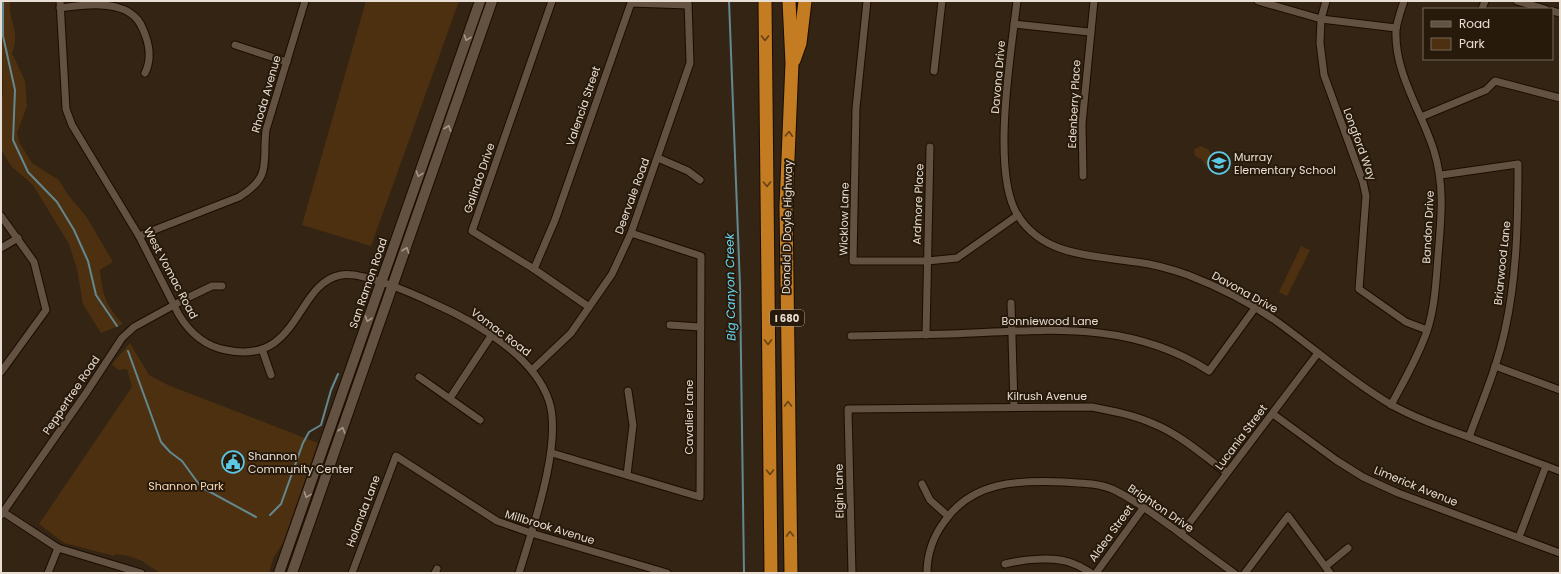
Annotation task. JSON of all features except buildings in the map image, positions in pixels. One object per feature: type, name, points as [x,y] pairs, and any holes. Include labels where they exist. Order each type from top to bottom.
[{"type":"highway","name":"Donald D Doyle Highway","points":[[765,1],[771,573]]},
{"type":"highway","name":"Donald D Doyle Highway","points":[[789,1],[792,63],[786,206],[791,573]]},
{"type":"highway","points":[[792,63],[800,43],[805,1]]},
{"type":"main road","name":"San Ramon Road","points":[[279,573],[480,1]]},
{"type":"main road","points":[[292,573],[492,1]]},
{"type":"street","name":"Rhoda Avenue","points":[[139,236],[239,197],[253,188],[262,174],[266,157],[264,144],[266,130],[305,1]]},
{"type":"street","name":"Galindo Drive","points":[[552,1],[472,231],[534,269],[589,307]]},
{"type":"street","name":"Wicklow Lane","points":[[867,1],[856,108],[853,261],[927,261],[957,258],[1018,215]]},
{"type":"street","points":[[934,70],[942,1]]},
{"type":"street","name":"Davona Drive","points":[[1016,1],[1006,95],[1004,158],[1009,197],[1018,215],[1034,234],[1052,245],[1070,253],[1138,262],[1160,267],[1217,287],[1275,320],[1318,353],[1391,405],[1414,417],[1560,471]]},
{"type":"street","name":"Edenberry Place","points":[[1084,176],[1082,124],[1094,1]]},
{"type":"street","points":[[1258,1],[1321,19],[1396,28]]},
{"type":"street","name":"Longford Way","points":[[1326,1],[1321,19],[1320,43],[1324,75],[1363,182],[1366,196],[1359,289],[1406,322],[1427,330]]},
{"type":"street","name":"Bandon Drive","points":[[1391,405],[1415,361],[1427,330],[1435,294],[1442,197],[1441,175],[1434,150],[1400,64],[1396,48],[1396,28],[1404,1]]},
{"type":"street","points":[[1517,1],[1542,8]]},
{"type":"street","name":"Valencia Street","points":[[534,269],[558,212],[631,3],[688,3]]},
{"type":"street","name":"Deervale Road","points":[[532,370],[571,334],[612,274],[631,233],[690,63],[688,3]]},
{"type":"street","points":[[60,4],[114,6],[134,15],[141,24],[148,42],[150,56],[145,73]]},
{"type":"street","name":"West Vomac Road","points":[[60,4],[66,109],[72,124],[139,236],[186,327],[195,336],[207,344],[234,352],[262,349],[283,336],[293,325],[308,300],[321,285],[332,278],[350,274],[393,287]]},
{"type":"street","points":[[1014,24],[1090,32]]},
{"type":"street","points":[[234,45],[287,62]]},
{"type":"street","points":[[1421,117],[1486,90],[1495,80],[1560,98]]},
{"type":"street","name":"Ardmore Place","points":[[926,335],[930,147]]},
{"type":"street","points":[[658,158],[688,171],[700,180]]},
{"type":"street","name":"Briarwood Lane","points":[[1441,175],[1518,164],[1518,207],[1512,291],[1505,331],[1495,366],[1470,437]]},
{"type":"street","points":[[1,216],[34,262],[46,310],[1,372]]},
{"type":"street","name":"Cavalier Lane","points":[[552,453],[700,497],[701,256],[631,233]]},
{"type":"street","points":[[1,248],[18,238]]},
{"type":"street","name":"Peppertree Road","points":[[2,513],[86,393],[122,338],[134,327],[174,305],[212,286],[222,286]]},
{"type":"street","name":"Vomac Road","points":[[393,287],[459,314],[491,336],[517,355],[532,370],[549,401],[553,427],[552,453],[531,534],[519,573]]},
{"type":"street","points":[[1012,303],[1014,406]]},
{"type":"street","name":"Bonniewood Lane","points":[[851,336],[926,335],[1012,331],[1095,331],[1128,337],[1159,346],[1190,358],[1209,371],[1255,308]]},
{"type":"street","points":[[670,325],[700,327]]},
{"type":"street","points":[[450,398],[491,336]]},
{"type":"street","points":[[262,349],[271,375]]},
{"type":"street","name":"Lucania Street","points":[[1181,534],[1318,353]]},
{"type":"street","points":[[1495,366],[1560,390]]},
{"type":"street","points":[[419,377],[480,420]]},
{"type":"street","points":[[627,475],[633,426],[628,391]]},
{"type":"street","name":"Kilrush Avenue","points":[[848,409],[1014,406],[1092,407],[1125,414],[1154,424],[1179,438],[1227,473]]},
{"type":"street","name":"Elgin Lane","points":[[848,409],[852,573]]},
{"type":"street","name":"Limerick Avenue","points":[[1273,414],[1336,460],[1363,477],[1398,493],[1560,553]]},
{"type":"street","name":"Millbrook Avenue","points":[[396,456],[497,522],[531,534],[667,573]]},
{"type":"street","name":"Holanda Lane","points":[[352,573],[396,456]]},
{"type":"street","points":[[1520,537],[1546,466]]},
{"type":"street","name":"Brighton Drive","points":[[927,573],[930,550],[938,531],[948,516],[960,503],[974,494],[992,487],[1013,484],[1053,482],[1091,484],[1110,488],[1132,499],[1234,573]]},
{"type":"street","points":[[922,484],[930,500],[948,516]]},
{"type":"street","name":"Aldea Street","points":[[1096,573],[1144,507]]},
{"type":"street","points":[[2,513],[58,548],[141,573]]},
{"type":"street","points":[[1245,573],[1288,516],[1330,573]]},
{"type":"street","points":[[48,573],[58,548]]},
{"type":"street","points":[[1326,566],[1348,548]]},
{"type":"street","points":[[1006,564],[1022,560],[1059,560],[1073,563],[1091,573]]},
{"type":"green space","points":[[1,1],[10,1],[10,9],[15,32],[12,53],[25,81],[27,106],[17,133],[19,142],[32,163],[59,180],[68,195],[86,216],[113,262],[100,270],[102,286],[109,305],[123,324],[101,333],[83,304],[77,269],[69,244],[33,185],[11,166],[1,149],[1,98],[3,94]]},
{"type":"green space","points":[[366,1],[459,1],[371,246],[302,225]]},
{"type":"green space","points":[[1201,146],[1209,150],[1214,164],[1211,168],[1208,168],[1202,160],[1195,156],[1194,149]]},
{"type":"green space","points":[[1301,246],[1310,250],[1287,296],[1279,292]]},
{"type":"green space","name":"Shannon Park","points":[[130,343],[149,375],[168,385],[318,443],[283,543],[274,557],[269,573],[160,573],[142,561],[128,556],[116,554],[114,556],[64,543],[39,524],[132,387],[127,369],[118,370],[112,364]]},
{"type":"waterway","points":[[3,1],[3,36],[15,90],[13,140],[28,172],[57,202],[74,230],[88,261],[96,295],[117,326]]},
{"type":"waterway","name":"Big Canyon Creek","points":[[729,1],[740,286],[744,573]]},
{"type":"waterway","points":[[128,351],[161,442],[170,452],[182,461],[201,487],[256,517]]},
{"type":"waterway","points":[[270,515],[281,504],[303,443],[309,432],[321,425],[331,390],[338,374]]},
{"type":"place","name":"Murray Elementary School","points":[[1219,163]]},
{"type":"place","name":"Shannon Community Center","points":[[233,462]]}]
